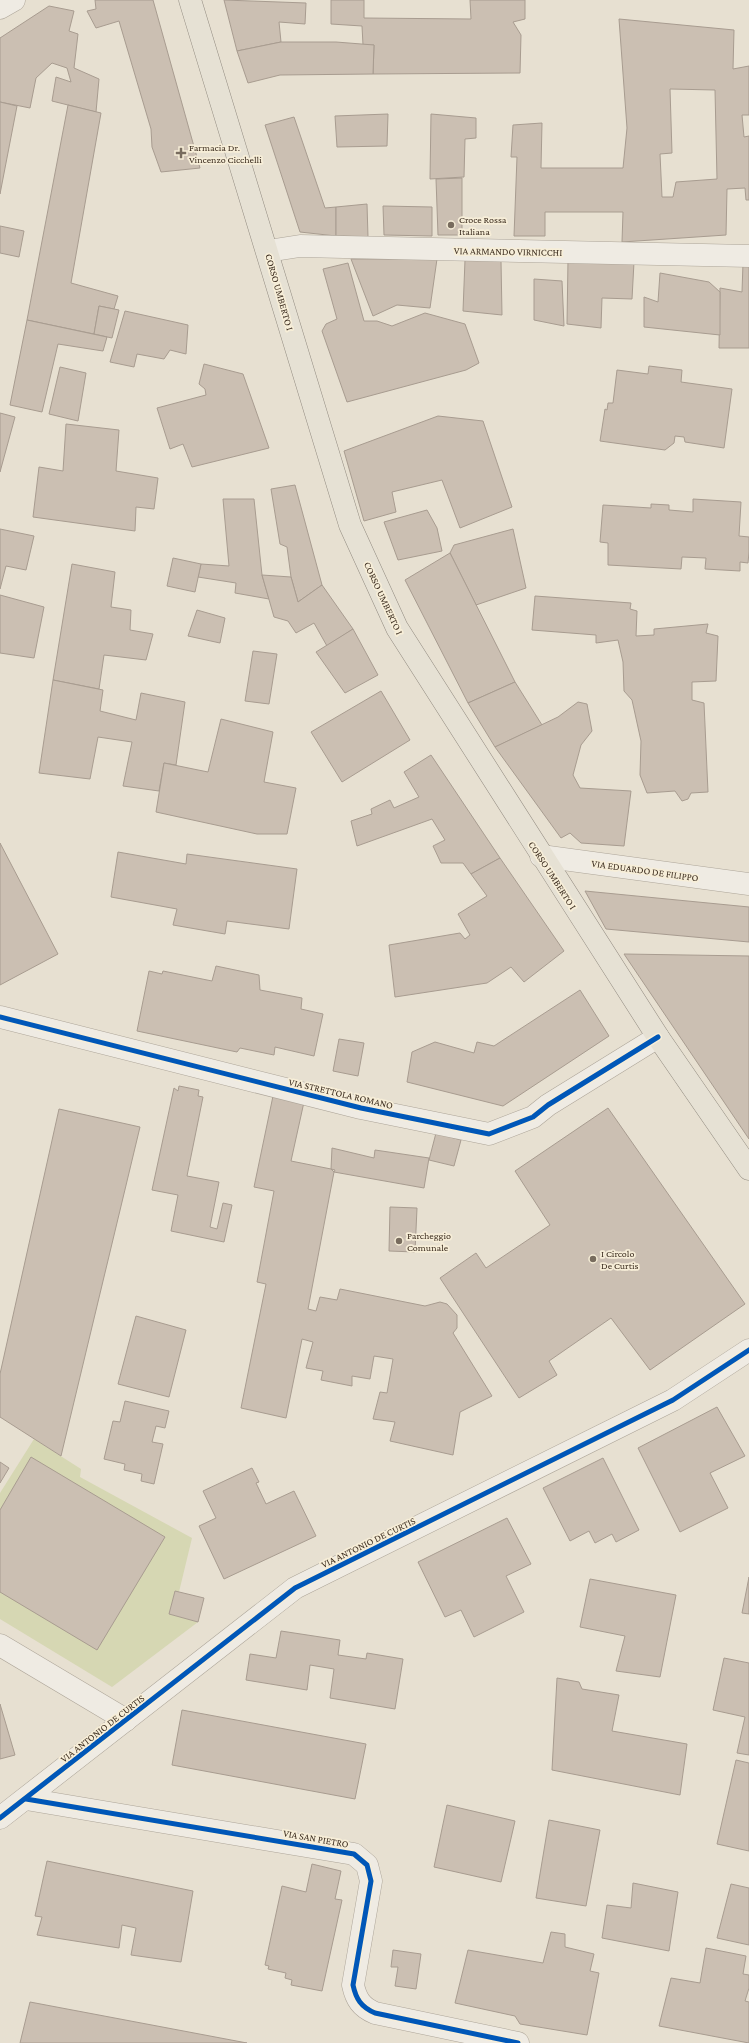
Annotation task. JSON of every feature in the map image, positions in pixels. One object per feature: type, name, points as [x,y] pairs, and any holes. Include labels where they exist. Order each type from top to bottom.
[{"type":"main road","name":"CORSO UMBERTO I","points":[[190,0],[268,251],[350,524],[394,622],[541,856],[658,1037],[749,1169]]},
{"type":"street","name":"VIA ARMANDO VIRNICCHI","points":[[268,251],[300,246],[749,256]]},
{"type":"street","name":"VIA EDUARDO DE FILIPPO","points":[[541,856],[749,884]]},
{"type":"street","name":"VIA STRETTOLA ROMANO","points":[[0,1017],[361,1108],[489,1134],[533,1117],[548,1105],[658,1037]]},
{"type":"street","name":"VIA ANTONIO DE CURTIS","points":[[0,1818],[295,1588],[673,1400],[749,1350]]},
{"type":"street","name":"VIA ANTONIO DE CURTIS","points":[[0,1645],[126,1720]]},
{"type":"street","name":"VIA SAN PIETRO","points":[[26,1799],[354,1854],[368,1865],[371,1882],[353,1985],[359,2003],[366,2009],[375,2013],[518,2043]]},
{"type":"green space","points":[[34,1439],[81,1469],[80,1477],[192,1538],[179,1592],[175,1591],[169,1614],[198,1622],[112,1687],[0,1619],[0,1493]]},
{"type":"building","points":[[95,0],[153,0],[200,168],[161,172],[152,147],[151,129],[119,21],[96,28],[87,11],[96,9]]},
{"type":"building","points":[[224,0],[306,3],[305,24],[279,22],[281,42],[237,51]]},
{"type":"building","points":[[331,0],[364,0],[364,18],[471,19],[470,0],[525,0],[525,19],[513,22],[521,35],[520,73],[373,74],[374,45],[363,45],[362,26],[331,24]]},
{"type":"building","points":[[49,6],[74,11],[69,31],[78,34],[74,68],[99,79],[96,112],[52,101],[56,77],[71,82],[67,68],[52,63],[36,78],[30,108],[0,102],[0,38]]},
{"type":"building","points":[[619,19],[734,30],[733,69],[749,66],[749,115],[742,115],[744,137],[749,136],[749,200],[746,200],[745,188],[727,189],[726,235],[622,242],[623,212],[545,212],[545,236],[514,236],[517,157],[511,157],[513,125],[542,123],[541,168],[623,168],[627,128]],"holes":[[[670,89],[715,90],[717,179],[676,182],[673,197],[662,197],[660,154],[672,153]]]},
{"type":"building","points":[[281,42],[336,42],[374,45],[373,74],[280,75],[248,83],[237,51]]},
{"type":"building","points":[[0,102],[17,106],[0,194]]},
{"type":"building","points":[[68,105],[101,113],[71,283],[118,296],[114,309],[99,306],[94,334],[27,320]]},
{"type":"building","points":[[388,114],[387,146],[337,147],[335,116]]},
{"type":"building","points":[[431,114],[476,118],[476,138],[465,139],[464,177],[430,179]]},
{"type":"building","points":[[294,117],[325,208],[336,207],[336,236],[300,232],[265,125]]},
{"type":"building","points":[[462,178],[462,235],[438,235],[436,179]]},
{"type":"building","points":[[367,204],[368,237],[336,236],[336,207]]},
{"type":"building","points":[[383,206],[432,207],[432,236],[384,235]]},
{"type":"building","points":[[0,226],[24,231],[19,257],[0,253]]},
{"type":"building","points":[[351,259],[437,259],[430,308],[397,305],[373,316]]},
{"type":"building","points":[[465,260],[501,261],[502,315],[463,311]]},
{"type":"building","points":[[568,260],[634,262],[632,299],[602,298],[601,328],[567,324]]},
{"type":"building","points":[[348,263],[364,321],[377,321],[392,326],[425,313],[465,324],[479,363],[466,370],[347,402],[322,331],[326,324],[337,319],[323,269]]},
{"type":"building","points":[[743,263],[749,263],[749,348],[719,348],[720,288],[742,292]]},
{"type":"building","points":[[660,273],[709,282],[720,292],[720,335],[644,327],[644,297],[658,302]]},
{"type":"building","points":[[534,279],[562,281],[564,326],[534,320]]},
{"type":"building","points":[[99,306],[119,310],[112,338],[94,334]]},
{"type":"building","points":[[125,311],[188,325],[186,354],[170,350],[164,359],[137,354],[134,367],[110,362]]},
{"type":"building","points":[[27,320],[107,337],[103,351],[58,344],[42,412],[10,405]]},
{"type":"building","points":[[204,364],[243,374],[269,448],[192,467],[183,444],[170,449],[157,408],[206,395],[205,389],[199,384]]},
{"type":"building","points":[[649,366],[682,370],[681,382],[732,389],[724,448],[685,442],[684,437],[675,436],[674,443],[665,450],[600,441],[605,409],[607,410],[608,403],[613,403],[617,370],[648,374]]},
{"type":"building","points":[[60,367],[86,373],[78,421],[49,414]]},
{"type":"building","points":[[0,413],[15,417],[0,472]]},
{"type":"building","points":[[438,416],[483,421],[512,507],[460,528],[442,480],[392,492],[396,512],[364,521],[344,451]]},
{"type":"building","points":[[66,424],[119,430],[116,471],[158,478],[154,509],[136,507],[135,531],[33,517],[39,467],[63,471]]},
{"type":"building","points":[[295,485],[322,585],[298,602],[291,577],[287,547],[280,544],[271,489]]},
{"type":"building","points":[[223,499],[254,499],[262,575],[269,599],[235,593],[236,583],[198,577],[201,564],[229,566]]},
{"type":"building","points":[[693,499],[741,502],[739,536],[749,537],[749,552],[748,563],[740,562],[740,571],[705,569],[706,558],[682,557],[681,569],[608,565],[608,543],[600,542],[603,505],[651,508],[651,504],[669,505],[669,510],[693,512]]},
{"type":"building","points":[[427,510],[437,528],[442,551],[398,560],[384,522]]},
{"type":"building","points":[[0,529],[34,536],[26,570],[6,566],[0,589]]},
{"type":"building","points":[[513,529],[526,588],[476,605],[450,553],[454,545]]},
{"type":"building","points":[[450,553],[515,682],[468,703],[405,580]]},
{"type":"building","points":[[173,558],[201,564],[195,592],[167,586]]},
{"type":"building","points":[[72,564],[115,572],[111,607],[131,610],[130,630],[153,634],[146,660],[104,655],[99,689],[53,680]]},
{"type":"building","points":[[262,575],[291,577],[298,602],[322,585],[353,629],[327,646],[314,623],[296,633],[288,621],[274,617]]},
{"type":"building","points":[[0,595],[44,607],[34,658],[0,653]]},
{"type":"building","points":[[535,596],[631,603],[630,609],[637,611],[636,636],[654,635],[654,629],[708,624],[706,633],[718,636],[716,681],[692,682],[692,700],[704,703],[708,792],[691,793],[688,799],[682,801],[675,791],[647,793],[640,775],[641,741],[632,700],[624,691],[623,662],[618,640],[596,643],[596,635],[532,630]]},
{"type":"building","points":[[197,610],[225,618],[220,643],[188,636]]},
{"type":"building","points":[[353,629],[378,675],[345,693],[316,652]]},
{"type":"building","points":[[253,651],[277,654],[269,704],[245,701]]},
{"type":"building","points":[[53,680],[103,690],[100,711],[136,720],[141,693],[185,702],[176,765],[164,763],[159,791],[123,786],[132,742],[98,737],[90,779],[39,773]]},
{"type":"building","points":[[515,682],[542,725],[495,747],[468,703]]},
{"type":"building","points":[[381,691],[410,740],[342,782],[311,732]]},
{"type":"building","points":[[578,702],[587,704],[592,731],[581,745],[573,775],[580,788],[631,791],[624,846],[581,843],[570,833],[561,838],[495,747],[558,717]]},
{"type":"building","points":[[221,719],[273,732],[264,782],[296,788],[287,834],[257,834],[156,812],[164,763],[208,772]]},
{"type":"building","points":[[431,755],[500,858],[471,874],[463,863],[441,863],[433,846],[445,840],[432,819],[357,846],[351,821],[372,814],[371,809],[390,800],[394,808],[419,797],[404,772]]},
{"type":"building","points":[[0,843],[58,954],[0,985]]},
{"type":"building","points":[[118,852],[186,864],[187,854],[297,869],[289,929],[227,921],[225,934],[173,925],[177,909],[111,897]]},
{"type":"building","points":[[500,858],[564,951],[524,982],[511,967],[487,983],[395,997],[389,945],[460,933],[465,939],[470,935],[458,914],[487,896],[471,874]]},
{"type":"building","points":[[585,891],[749,907],[749,942],[606,929]]},
{"type":"building","points":[[624,954],[749,956],[749,1139]]},
{"type":"building","points":[[216,966],[259,975],[260,990],[302,998],[301,1009],[323,1014],[314,1056],[275,1047],[274,1055],[240,1048],[237,1052],[137,1031],[149,971],[162,974],[163,971],[212,981]]},
{"type":"building","points":[[580,990],[609,1036],[503,1106],[407,1082],[412,1052],[435,1042],[474,1053],[477,1042],[494,1046]]},
{"type":"building","points":[[339,1039],[364,1043],[358,1076],[333,1071]]},
{"type":"building","points":[[179,1086],[199,1090],[198,1096],[203,1097],[187,1176],[219,1182],[210,1227],[217,1229],[223,1203],[232,1205],[224,1242],[171,1231],[178,1195],[152,1190],[174,1088],[178,1091]]},
{"type":"building","points":[[273,1096],[304,1102],[291,1161],[331,1169],[334,1172],[308,1309],[316,1311],[320,1297],[337,1300],[340,1289],[425,1306],[440,1302],[447,1304],[457,1315],[457,1328],[453,1333],[492,1396],[460,1412],[453,1455],[390,1441],[395,1422],[373,1419],[380,1392],[387,1393],[393,1359],[374,1356],[370,1379],[352,1376],[352,1386],[321,1380],[323,1371],[306,1368],[313,1342],[302,1339],[286,1418],[241,1408],[266,1284],[257,1282],[274,1191],[254,1187]]},
{"type":"building","points":[[608,1108],[745,1304],[650,1370],[611,1318],[549,1361],[557,1375],[519,1398],[440,1278],[476,1253],[486,1268],[550,1225],[515,1171]]},
{"type":"building","points":[[59,1109],[140,1127],[61,1456],[0,1417],[0,1374]]},
{"type":"building","points":[[436,1133],[461,1140],[454,1166],[429,1160]]},
{"type":"building","points":[[332,1148],[374,1158],[375,1150],[429,1158],[424,1188],[334,1172],[335,1170],[331,1169]]},
{"type":"building","points":[[390,1207],[417,1208],[415,1252],[389,1251]]},
{"type":"building","points":[[136,1316],[186,1330],[169,1397],[118,1384]]},
{"type":"building","points":[[125,1401],[169,1411],[165,1428],[156,1426],[152,1442],[163,1444],[154,1484],[141,1481],[142,1474],[124,1470],[125,1464],[104,1459],[113,1421],[120,1422]]},
{"type":"building","points":[[717,1407],[745,1456],[710,1473],[728,1508],[680,1532],[638,1448]]},
{"type":"building","points":[[31,1457],[165,1537],[97,1650],[0,1592],[0,1510]]},
{"type":"building","points":[[603,1458],[639,1530],[616,1542],[612,1534],[595,1543],[589,1531],[570,1541],[543,1488]]},
{"type":"building","points":[[0,1462],[9,1468],[0,1483]]},
{"type":"building","points":[[252,1468],[259,1482],[256,1483],[266,1504],[294,1491],[316,1536],[224,1579],[199,1526],[216,1518],[203,1491]]},
{"type":"building","points":[[507,1518],[531,1564],[506,1576],[524,1612],[474,1637],[461,1610],[445,1617],[418,1562]]},
{"type":"building","points":[[749,1577],[749,1614],[742,1613]]},
{"type":"building","points":[[590,1579],[676,1595],[660,1677],[616,1671],[625,1636],[580,1627]]},
{"type":"building","points":[[175,1591],[204,1598],[198,1622],[169,1614]]},
{"type":"building","points":[[281,1631],[340,1640],[338,1655],[366,1659],[367,1653],[403,1659],[395,1709],[330,1698],[334,1669],[310,1665],[307,1690],[246,1680],[250,1654],[276,1658]]},
{"type":"building","points":[[724,1658],[749,1663],[749,1755],[737,1753],[745,1717],[713,1710]]},
{"type":"building","points":[[557,1678],[579,1682],[582,1689],[619,1695],[612,1731],[687,1744],[680,1795],[552,1770]]},
{"type":"building","points":[[0,1704],[15,1755],[0,1759]]},
{"type":"building","points":[[182,1710],[366,1744],[355,1799],[172,1765]]},
{"type":"building","points":[[736,1760],[749,1763],[749,1851],[717,1844]]},
{"type":"building","points":[[447,1805],[515,1821],[501,1882],[434,1867]]},
{"type":"building","points":[[549,1820],[600,1830],[586,1906],[536,1898]]},
{"type":"building","points":[[47,1861],[193,1891],[181,1962],[131,1955],[136,1928],[122,1925],[119,1948],[37,1935],[42,1917],[35,1916]]},
{"type":"building","points":[[312,1864],[341,1871],[335,1899],[342,1900],[322,1991],[291,1985],[292,1980],[285,1978],[286,1973],[268,1969],[269,1966],[265,1965],[282,1886],[306,1892]]},
{"type":"building","points":[[633,1883],[678,1892],[669,1951],[602,1938],[607,1905],[631,1908]]},
{"type":"building","points":[[731,1884],[749,1888],[749,1945],[717,1938]]},
{"type":"building","points":[[551,1932],[565,1934],[565,1947],[594,1954],[590,1971],[599,1973],[587,2035],[520,2024],[515,2016],[455,2003],[468,1950],[543,1963]]},
{"type":"building","points":[[706,1948],[746,1956],[743,1974],[749,1975],[749,1988],[745,2001],[749,2002],[749,2043],[659,2026],[671,1978],[700,1983]]},
{"type":"building","points":[[393,1950],[421,1954],[416,1989],[395,1986],[398,1967],[391,1967]]},
{"type":"building","points":[[30,2002],[247,2043],[20,2043]]},
{"type":"cycle path","points":[[0,1017],[361,1108],[489,1134],[533,1117],[548,1105],[658,1037]]},
{"type":"cycle path","points":[[0,1818],[295,1588],[673,1400],[749,1350]]},
{"type":"cycle path","points":[[26,1799],[354,1854],[367,1865],[371,1881],[353,1985],[360,2002],[366,2008],[375,2013],[518,2043]]},
{"type":"place","name":"Farmacia Dr. Vincenzo Cicchelli","points":[[181,153]]},
{"type":"place","name":"Croce Rossa Italiana","points":[[451,225]]},
{"type":"place","name":"Parcheggio Comunale","points":[[399,1241]]},
{"type":"place","name":"I Circolo De Curtis","points":[[593,1259]]}]
